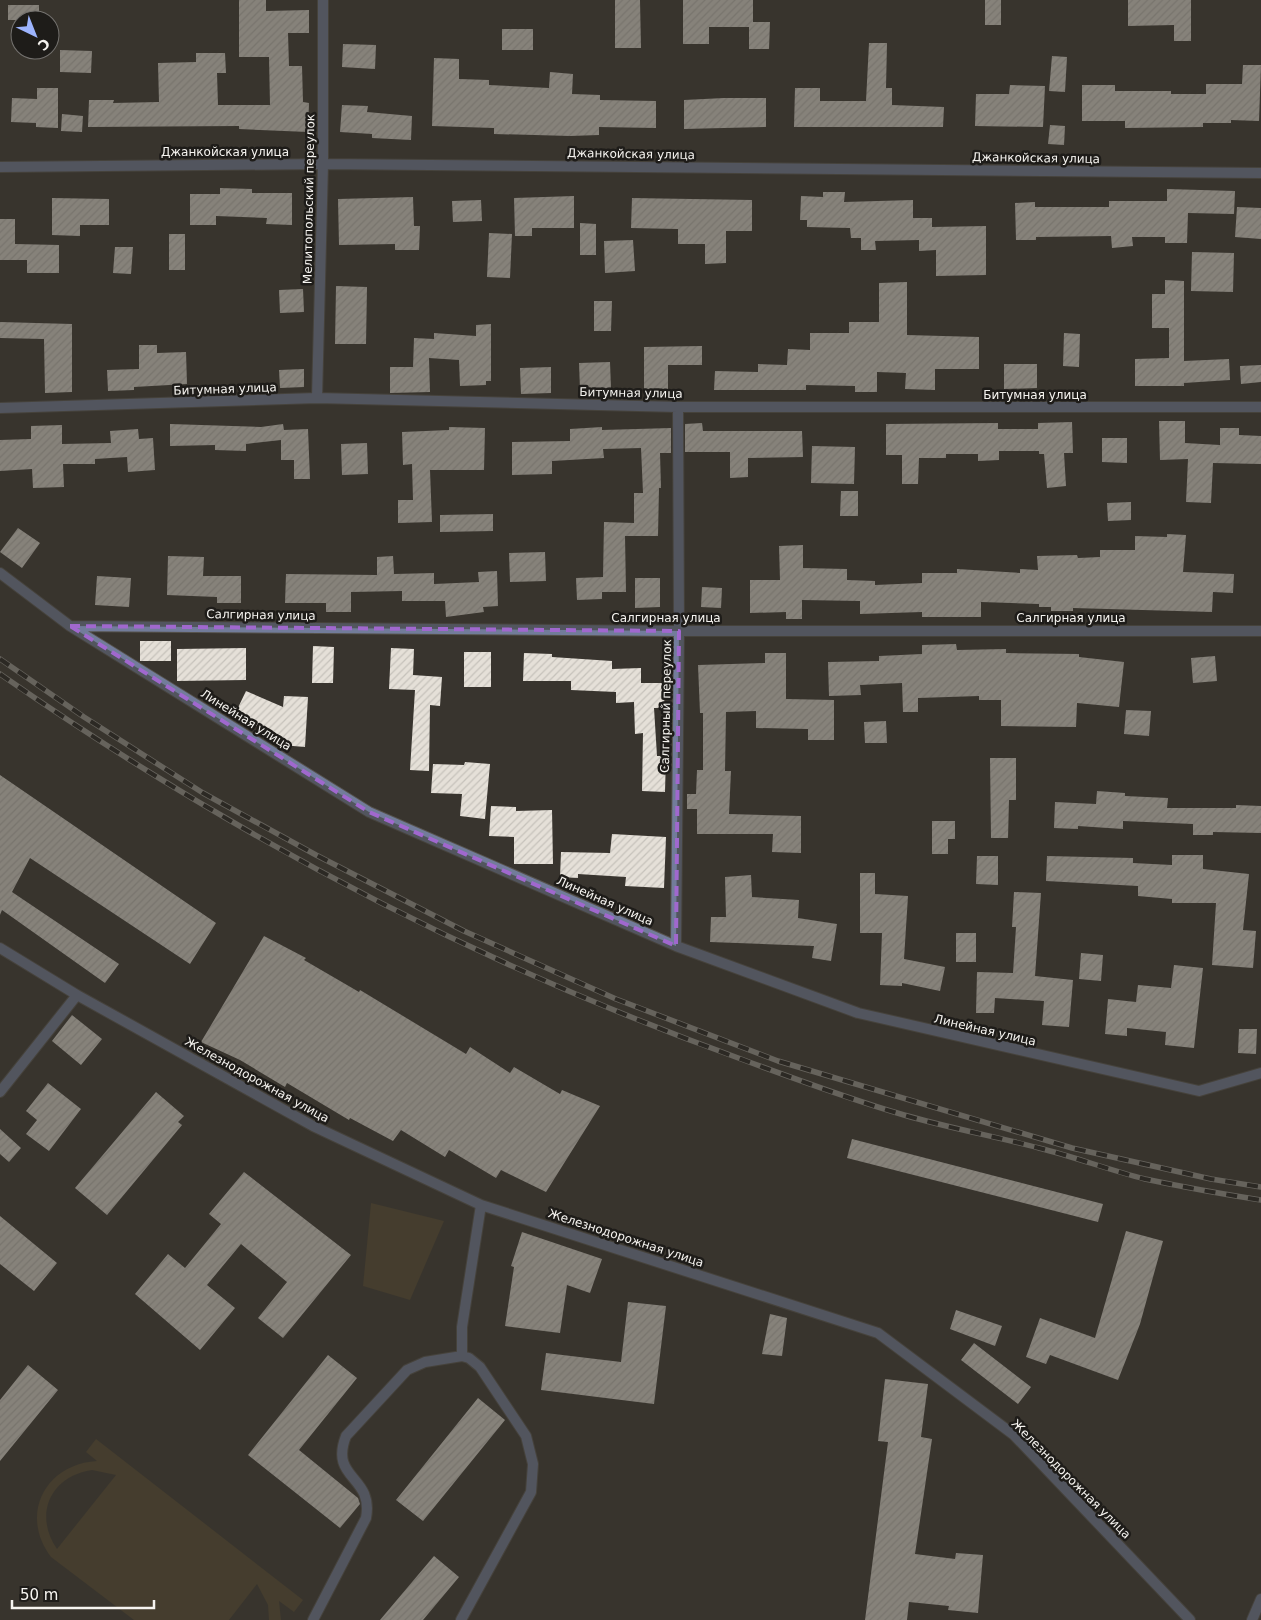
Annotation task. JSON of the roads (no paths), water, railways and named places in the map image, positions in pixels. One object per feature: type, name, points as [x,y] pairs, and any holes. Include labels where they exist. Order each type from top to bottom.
[{"type":"street","name":"Мелитопольский переулок","points":[[317,398],[323,164],[323,0]]},
{"type":"street","name":"Джанкойская улица","points":[[0,167],[323,164],[1261,173]]},
{"type":"street","name":"Битумная улица","points":[[0,408],[317,398],[678,407],[1261,407]]},
{"type":"street","name":"Салгирный переулок","points":[[676,946],[679,631],[678,407]]},
{"type":"street","name":"Линейная улица","points":[[0,573],[70,626],[369,812],[676,946],[858,1013],[1199,1091],[1261,1073]]},
{"type":"street","name":"Салгирная улица","points":[[70,626],[679,631],[1261,631]]},
{"type":"street","name":"Железнодорожная улица","points":[[0,948],[76,995],[313,1126],[480,1205],[878,1333],[1014,1436],[1190,1620]]},
{"type":"street","points":[[0,1092],[76,995]]},
{"type":"street","points":[[462,1356],[462,1327],[480,1205]]},
{"type":"street","points":[[313,1620],[366,1518],[368,1507],[362,1486],[345,1470],[341,1459],[342,1447],[346,1436],[407,1370],[426,1362],[462,1356],[469,1358],[485,1374],[526,1436],[533,1464],[530,1492],[461,1620]]},
{"type":"street","points":[[1252,1620],[1261,1598]]},
{"type":"railway","points":[[0,659],[84,717],[203,793],[316,855],[464,931],[616,999],[778,1061],[1072,1148],[1211,1179],[1261,1187]]},
{"type":"railway","points":[[0,674],[87,733],[176,788],[266,841],[358,891],[451,938],[643,1022],[802,1081],[904,1115],[1022,1144],[1145,1179],[1261,1200]]}]
